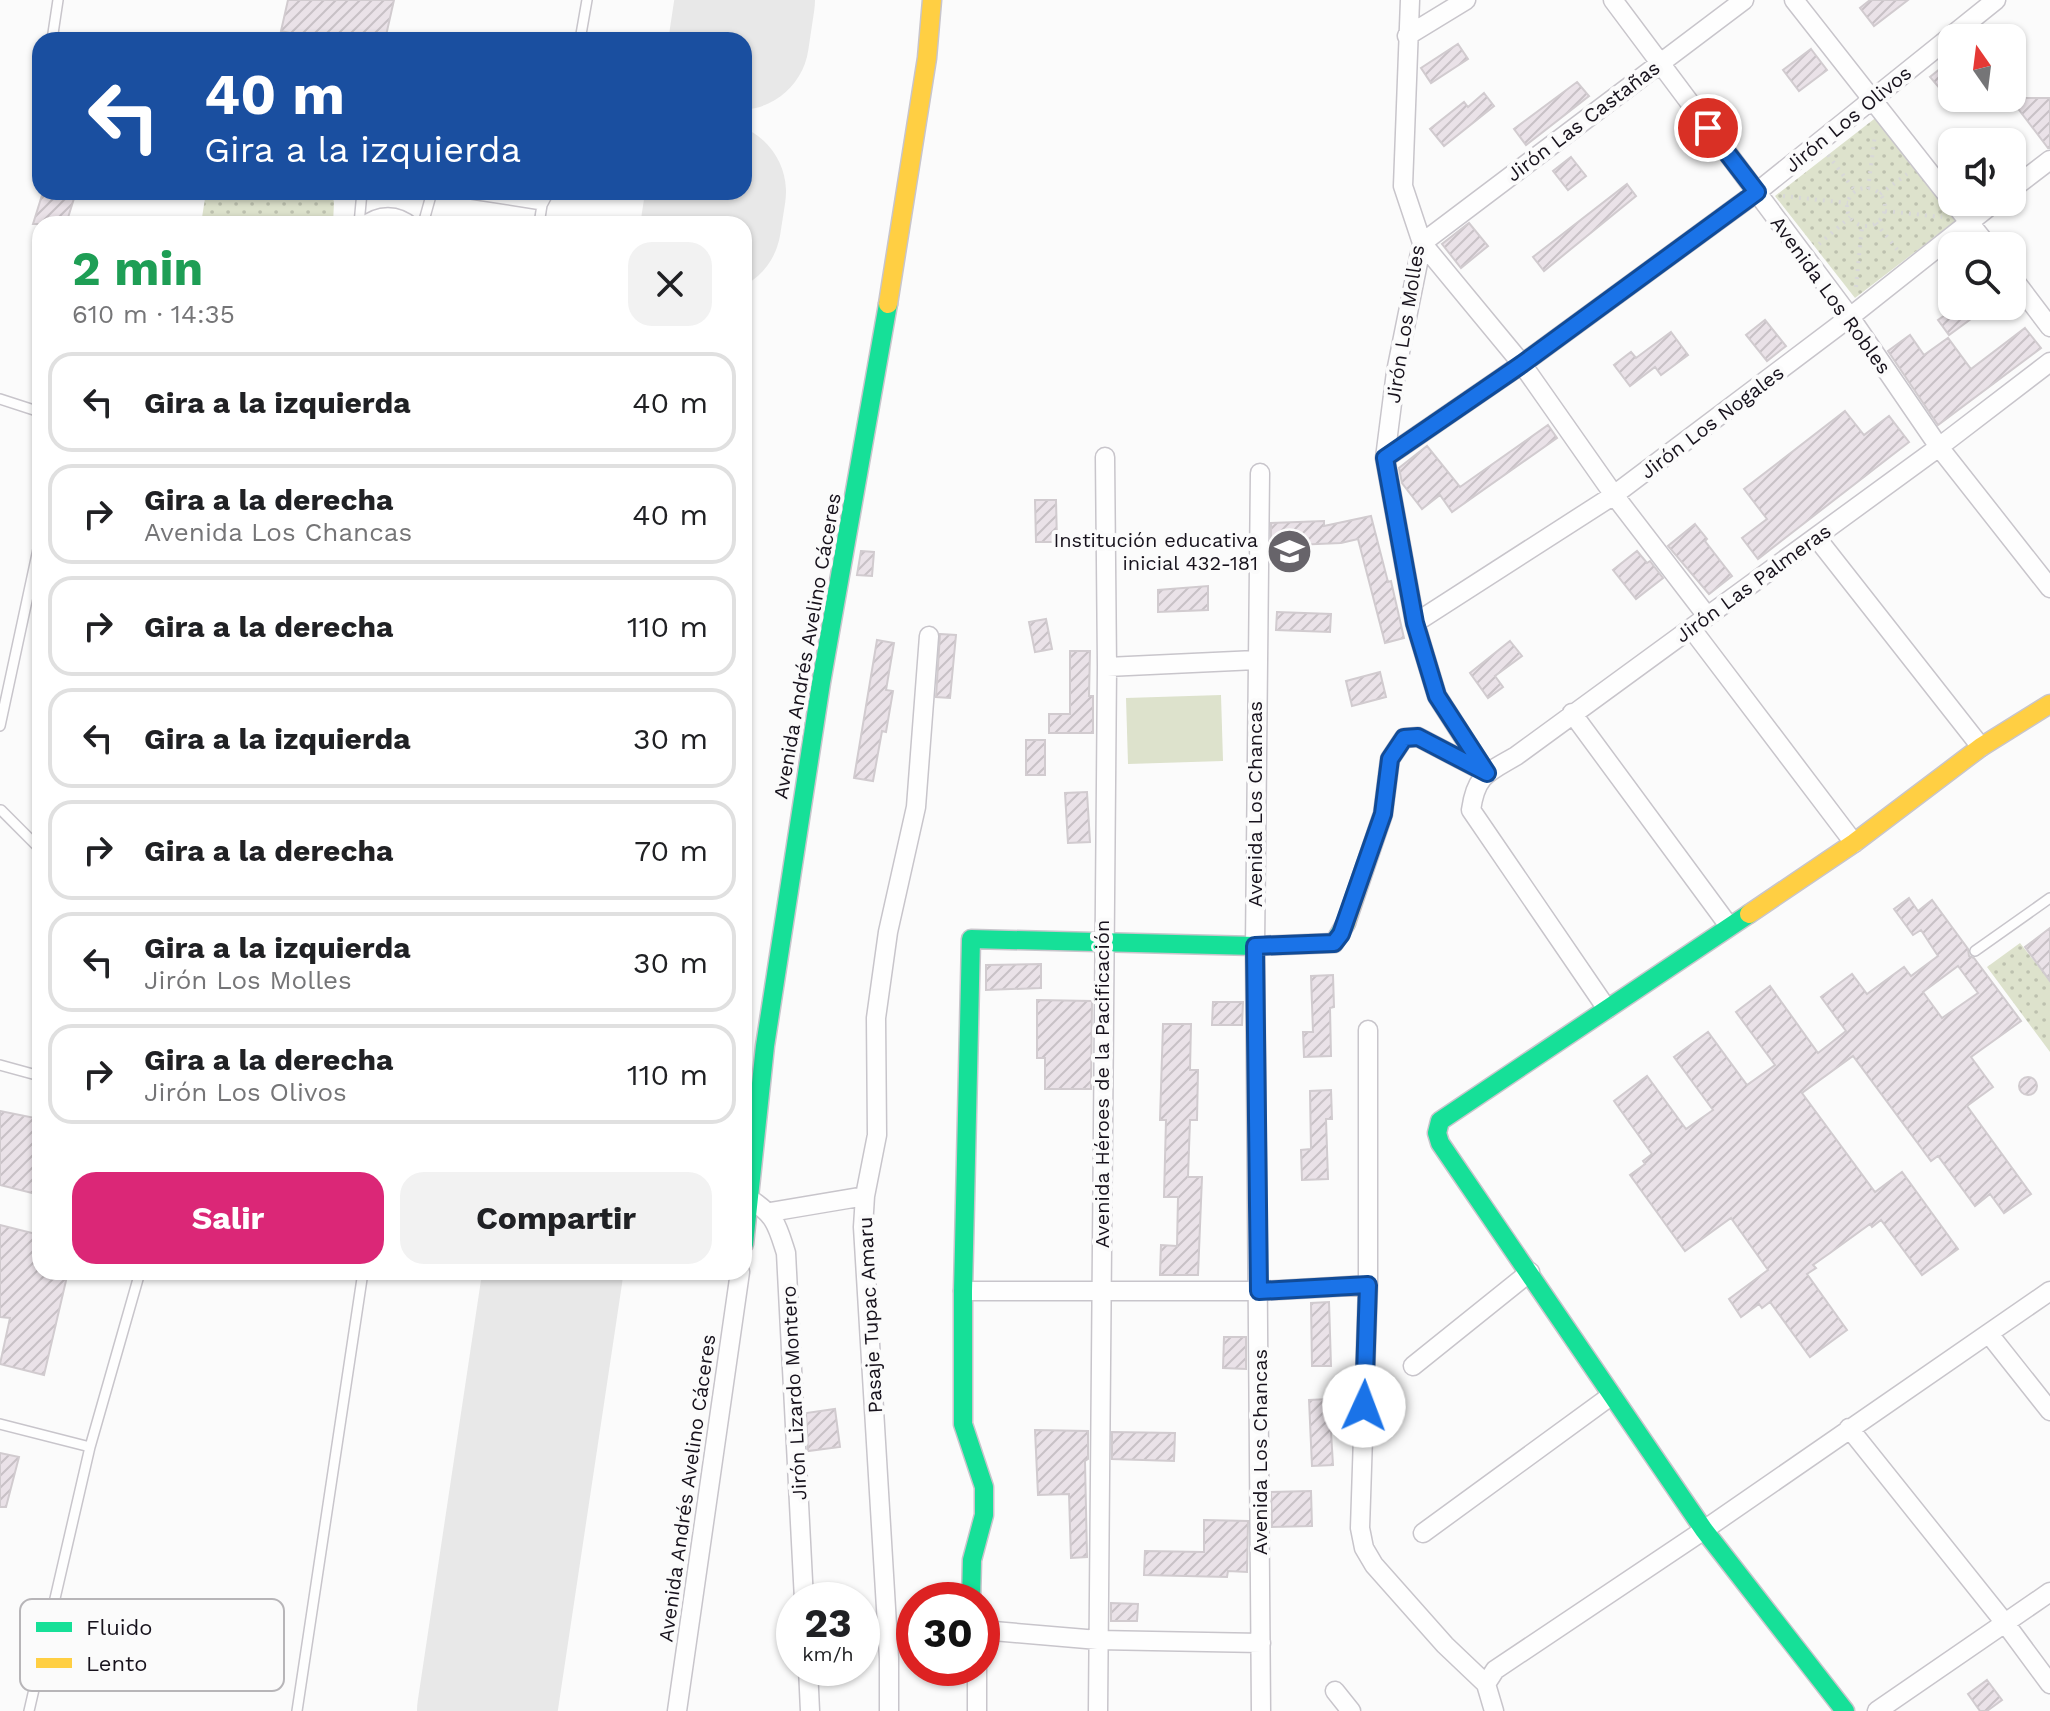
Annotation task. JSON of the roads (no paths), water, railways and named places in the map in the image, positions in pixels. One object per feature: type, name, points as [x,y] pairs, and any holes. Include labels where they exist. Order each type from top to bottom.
[{"type":"street","name":"Avenida Andrés Avelino Cáceres","points":[[752,1179],[765,1046],[792,868],[821,683],[882,342],[927,58],[932,0]]},
{"type":"street","name":"Jirón Los Molles","points":[[1410,0],[1403,186],[1422,243],[1396,372],[1385,458],[1415,623],[1437,696],[1487,773]]},
{"type":"street","points":[[1407,36],[1466,0]]},
{"type":"street","name":"Avenida Los Robles","points":[[1613,0],[1660,64],[1766,194],[1939,447],[2050,588]]},
{"type":"street","name":"Jirón Las Castañas","points":[[1422,243],[1744,0]]},
{"type":"street","points":[[1794,0],[1938,192]]},
{"type":"street","name":"Jirón Los Olivos","points":[[1385,458],[1766,194],[1871,101],[1996,0]]},
{"type":"street","points":[[2026,178],[2050,160]]},
{"type":"street","points":[[1961,216],[1977,232]]},
{"type":"street","name":"Jirón Los Nogales","points":[[1415,623],[1614,495],[1850,317],[1977,216]]},
{"type":"street","points":[[1422,243],[1522,364],[1614,495],[1707,616]]},
{"type":"street","points":[[2026,295],[2050,327]]},
{"type":"street","name":"Jirón Las Palmeras","points":[[1487,773],[1516,756],[1816,537],[2050,362]]},
{"type":"street","name":"Avenida Héroes de la Pacificación","points":[[1098,1711],[1107,667],[1105,457]]},
{"type":"street","name":"Avenida Los Chancas","points":[[1260,473],[1255,946],[1261,1711]]},
{"type":"street","points":[[1816,537],[1981,747]]},
{"type":"street","points":[[1691,628],[1854,843]]},
{"type":"street","name":"Pasaje Tupac Amaru","points":[[889,1711],[888,1642],[863,1227],[865,1196],[877,1135],[876,1018],[888,932],[916,807],[929,636]]},
{"type":"street","points":[[1107,667],[1256,660]]},
{"type":"street","points":[[1845,1711],[1704,1530],[1440,1143],[1437,1133],[1440,1121],[1854,843],[1981,747],[2050,704]]},
{"type":"street","points":[[1572,713],[1729,926]]},
{"type":"street","points":[[971,1582],[972,1560],[984,1515],[984,1487],[963,1424],[971,939],[1255,946],[1334,943],[1341,934],[1383,814],[1390,759],[1404,738],[1418,737],[1487,773],[1474,789],[1471,810],[1607,1009]]},
{"type":"street","points":[[1368,1030],[1368,1285],[1360,1528],[1364,1548],[1374,1565],[1445,1645],[1486,1684],[1494,1711]]},
{"type":"street","points":[[752,1200],[770,1212],[865,1196]]},
{"type":"street","name":"Jirón Lizardo Montero","points":[[770,1212],[786,1253],[803,1582]]},
{"type":"street","points":[[1413,1366],[1530,1272]]},
{"type":"street","name":"Avenida Andrés Avelino Cáceres","points":[[677,1711],[739,1280]]},
{"type":"street","points":[[963,1291],[1259,1291],[1368,1285]]},
{"type":"street","points":[[1486,1684],[1495,1670],[2050,1291]]},
{"type":"street","points":[[1989,1334],[2050,1411]]},
{"type":"street","points":[[1423,1533],[1612,1395]]},
{"type":"street","points":[[1849,1428],[2050,1684]]},
{"type":"street","points":[[1877,1711],[2050,1592]]},
{"type":"street","points":[[1000,1632],[1098,1640],[1261,1643]]},
{"type":"street","points":[[809,1686],[810,1711]]},
{"type":"street","points":[[977,1686],[977,1711]]},
{"type":"street","points":[[1335,1691],[1351,1711]]},
{"type":"lane","points":[[53,32],[58,0]]},
{"type":"lane","points":[[581,32],[587,0]]},
{"type":"lane","points":[[510,200],[542,205]]},
{"type":"lane","points":[[540,216],[545,200]]},
{"type":"lane","points":[[374,216],[391,212],[404,216]]},
{"type":"lane","points":[[0,399],[32,409]]},
{"type":"lane","points":[[0,726],[3,691],[32,573]]},
{"type":"lane","points":[[0,811],[32,841]]},
{"type":"lane","points":[[1975,951],[2050,898]]},
{"type":"lane","points":[[0,1065],[32,1074]]},
{"type":"lane","points":[[55,1599],[90,1447],[138,1280]]},
{"type":"lane","points":[[297,1711],[362,1280]]},
{"type":"lane","points":[[0,1424],[90,1447]]},
{"type":"lane","points":[[29,1711],[34,1691]]},
{"type":"place","name":"Institución educativa inicial 432-181","points":[[1289,551]]}]
